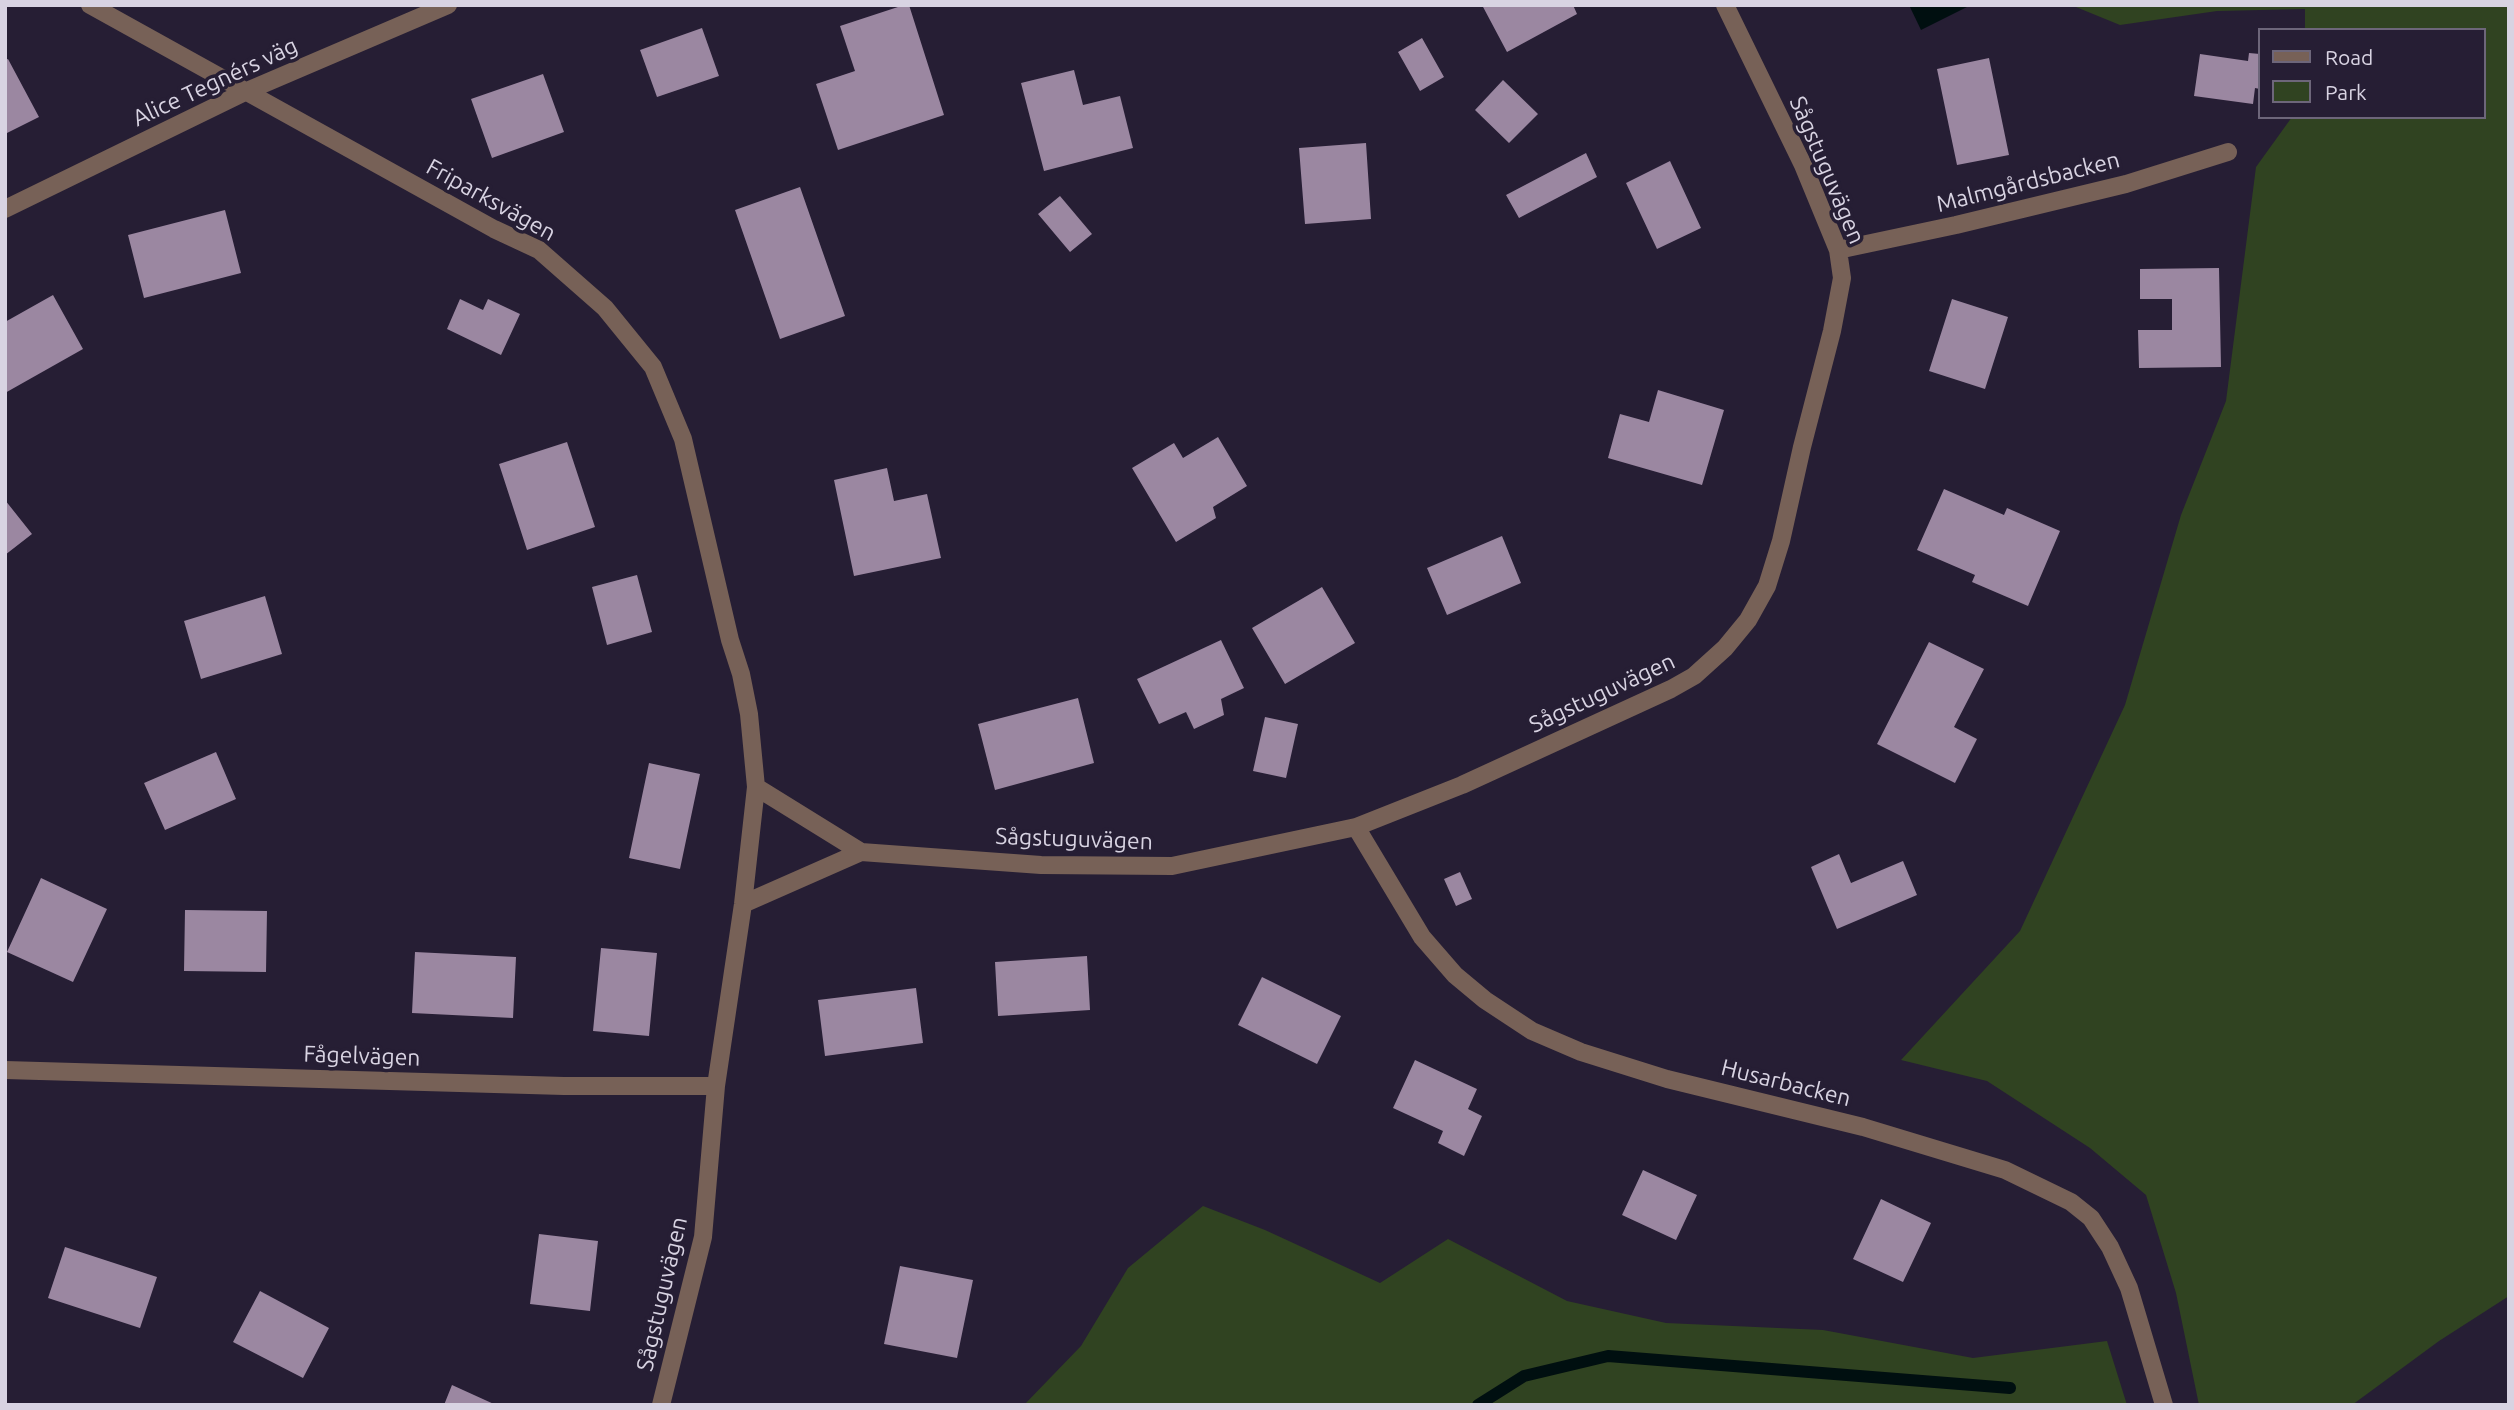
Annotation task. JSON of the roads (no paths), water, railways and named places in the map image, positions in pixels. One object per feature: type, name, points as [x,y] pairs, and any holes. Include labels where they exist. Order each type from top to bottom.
[{"type":"street","name":"Friparksvägen","points":[[90,5],[494,229],[539,250],[605,308],[653,367],[683,439],[749,714],[756,787],[743,904]]},
{"type":"street","name":"Alice Tegnérs väg","points":[[5,209],[247,91],[448,5]]},
{"type":"street","name":"Sågstuguvägen","points":[[756,787],[861,852],[1041,865],[1172,866],[1356,827],[1462,785],[1694,676],[1725,648],[1748,620],[1760,597],[1781,541],[1832,331],[1842,278],[1838,250],[1803,165],[1725,5]]},
{"type":"street","name":"Malmgårdsbacken","points":[[1838,250],[2126,184],[2228,152]]},
{"type":"street","name":"Husarbacken","points":[[1356,827],[1422,937],[1455,975],[1485,1000],[1532,1031],[1581,1052],[1667,1079],[1863,1127],[1994,1167],[2071,1202],[2091,1218],[2115,1257],[2129,1288],[2164,1405]]},
{"type":"street","name":"Sågstuguvägen","points":[[661,1405],[704,1237],[716,1086],[743,904],[861,852]]},
{"type":"street","name":"Fågelvägen","points":[[5,1070],[564,1086],[716,1086]]},
{"type":"waterway","points":[[1478,1405],[1524,1376],[1608,1356],[2010,1388]]}]
